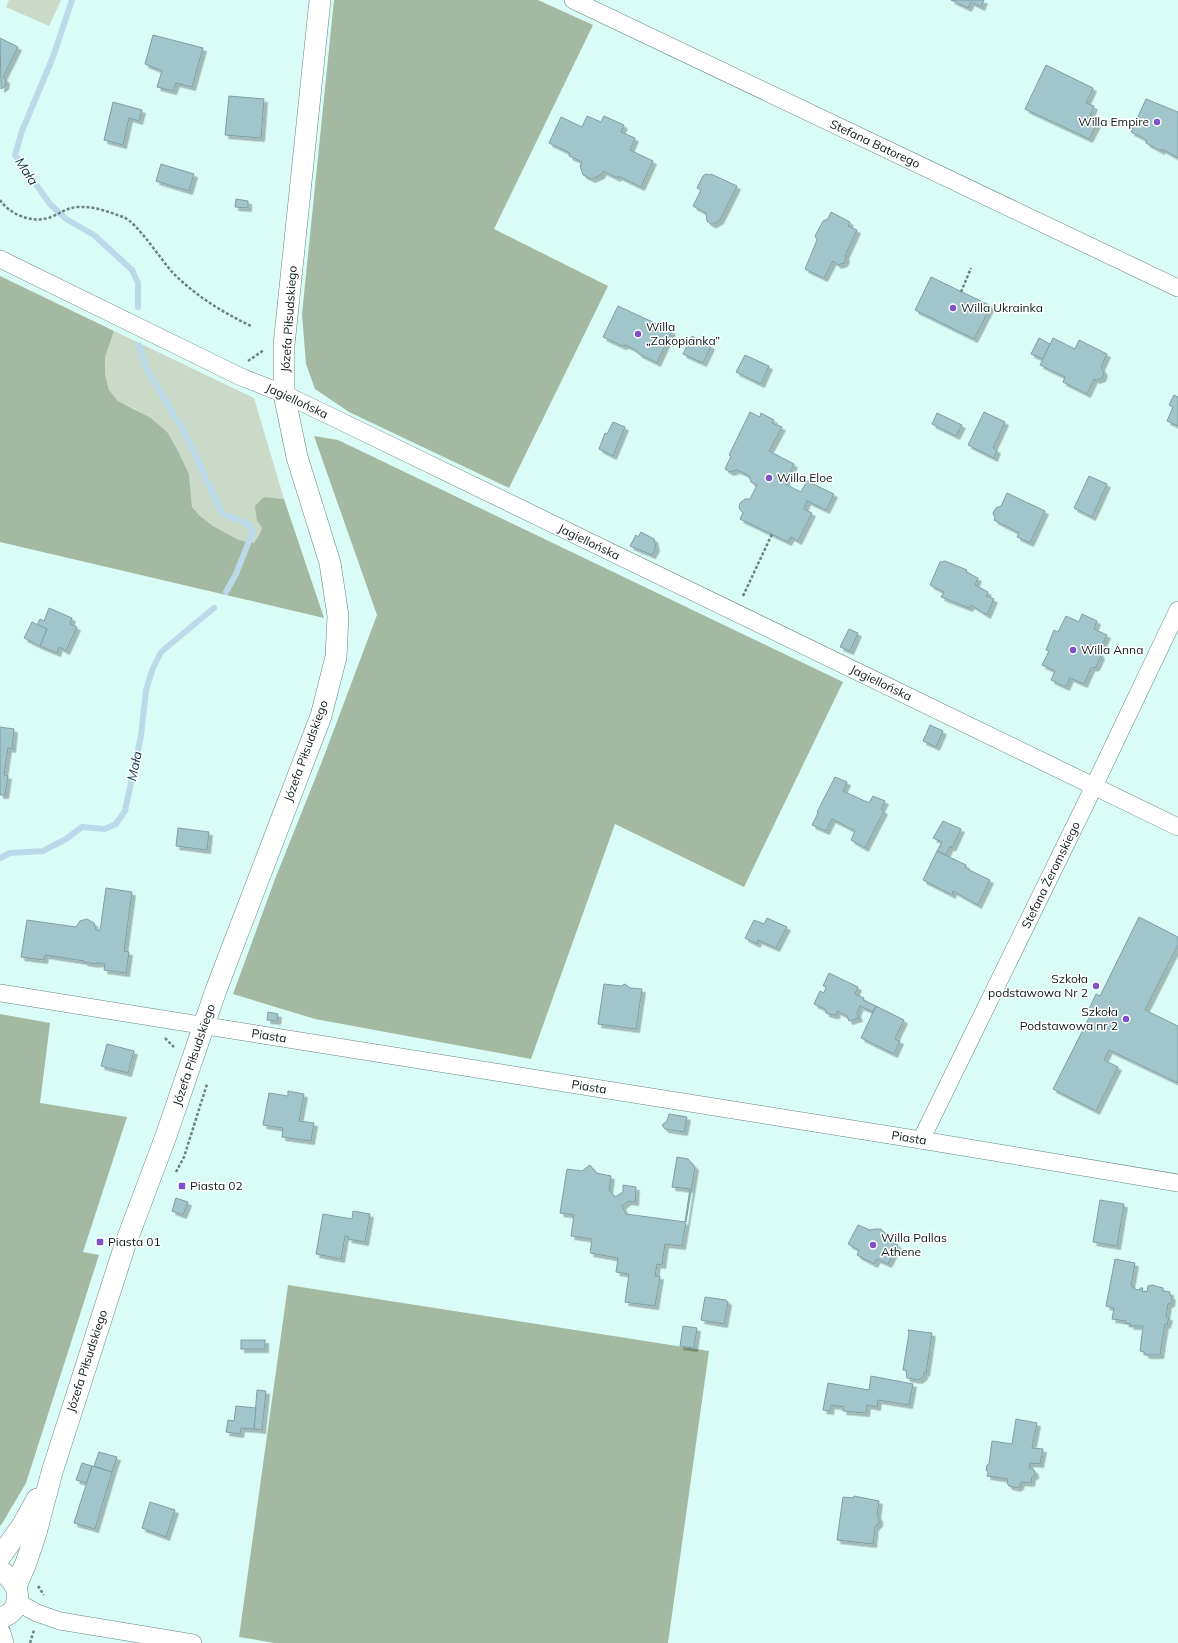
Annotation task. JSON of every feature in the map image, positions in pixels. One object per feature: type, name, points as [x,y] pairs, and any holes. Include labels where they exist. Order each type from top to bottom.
[{"type":"street","name":"Józefa Piłsudskiego","points":[[0,1618],[10,1613],[36,1533],[52,1472],[125,1245],[166,1136],[204,1025],[321,716],[336,657],[338,616],[330,563],[297,457],[284,394],[284,345],[320,0]]},
{"type":"street","name":"Stefana Batorego","points":[[573,0],[1178,288]]},
{"type":"street","name":"Jagiellońska","points":[[0,259],[239,376],[284,394],[1094,787],[1178,826]]},
{"type":"street","name":"Stefana Żeromskiego","points":[[921,1140],[1094,787],[1178,610]]},
{"type":"street","name":"Piasta","points":[[0,993],[921,1140],[1178,1184]]},
{"type":"street","name":"Józefa Piłsudskiego","points":[[0,1557],[22,1526],[52,1472]]},
{"type":"street","points":[[0,1571],[8,1575],[16,1594],[37,1612],[60,1621],[193,1643]]},
{"type":"street","points":[[0,1633],[3,1643]]},
{"type":"path","points":[[0,200],[11,212],[27,218],[50,217],[70,208],[92,206],[126,218],[138,230],[161,260],[175,274],[212,305],[251,326]]},
{"type":"path","points":[[961,292],[971,268]]},
{"type":"path","points":[[246,363],[267,348]]},
{"type":"path","points":[[742,600],[772,534]]},
{"type":"green space","points":[[9,0],[61,0],[49,26],[6,7]]},
{"type":"green space","points":[[334,0],[538,0],[593,25],[494,229],[608,286],[509,488],[349,412],[315,389],[306,364],[302,314]]},
{"type":"green space","points":[[0,276],[114,331],[105,357],[105,374],[109,390],[118,401],[151,418],[168,433],[189,474],[192,507],[200,516],[213,526],[239,540],[254,543],[262,528],[257,521],[255,506],[264,497],[284,499],[324,618],[0,542]]},
{"type":"green space","points":[[114,331],[254,398],[284,499],[264,497],[257,521],[262,528],[261,534],[254,543],[239,540],[213,526],[200,516],[192,507],[189,474],[168,433],[137,410],[118,401],[109,390],[105,374],[105,356]]},
{"type":"green space","points":[[314,436],[338,440],[843,682],[744,887],[615,824],[531,1059],[315,1019],[233,994],[275,879],[321,764],[377,615]]},
{"type":"green space","points":[[0,1014],[50,1023],[40,1103],[127,1117],[83,1252],[99,1255],[26,1483],[0,1526]]},
{"type":"green space","points":[[288,1285],[709,1351],[668,1643],[275,1643],[239,1637]]},
{"type":"building","points":[[951,0],[984,0],[981,7],[971,2],[968,8]]},
{"type":"building","points":[[153,35],[203,48],[192,87],[176,83],[173,91],[157,87],[162,71],[145,64]]},
{"type":"building","points":[[0,38],[18,47],[3,77],[6,80],[5,86],[1,89]]},
{"type":"building","points":[[1046,65],[1093,88],[1086,103],[1094,106],[1090,116],[1099,120],[1089,139],[1025,109]]},
{"type":"building","points":[[229,96],[264,99],[261,138],[225,135]]},
{"type":"building","name":"Willa Empire","points":[[1146,99],[1178,112],[1178,158],[1162,149],[1161,151],[1146,143],[1147,140],[1131,132]]},
{"type":"building","points":[[113,102],[142,110],[139,121],[129,118],[123,145],[104,140]]},
{"type":"building","points":[[587,116],[601,122],[604,116],[624,125],[621,132],[635,138],[630,150],[653,161],[641,187],[618,176],[617,178],[603,171],[601,175],[592,179],[583,175],[580,166],[582,162],[569,156],[570,153],[549,143],[561,117],[582,127]]},
{"type":"building","points":[[161,164],[194,174],[189,191],[156,181]]},
{"type":"building","points":[[706,174],[711,174],[737,186],[720,220],[714,224],[707,221],[706,213],[693,206],[701,190],[697,188],[703,176]]},
{"type":"building","points":[[236,199],[248,201],[248,208],[235,207]]},
{"type":"building","points":[[831,212],[850,222],[848,226],[857,230],[845,256],[846,259],[844,263],[838,265],[833,261],[824,278],[805,269],[817,240],[815,236],[823,221],[828,219]]},
{"type":"building","name":"Willa Ukrainka","points":[[931,277],[991,306],[974,339],[915,310]]},
{"type":"building","name":"Willa „Zakopianka”","points":[[618,306],[672,331],[657,363],[639,354],[637,351],[626,345],[622,346],[603,337]]},
{"type":"building","points":[[692,336],[711,346],[703,363],[683,354]]},
{"type":"building","points":[[1039,338],[1050,344],[1043,359],[1031,354]]},
{"type":"building","points":[[1053,338],[1075,349],[1079,340],[1107,354],[1101,367],[1104,373],[1102,378],[1097,380],[1094,379],[1087,394],[1063,382],[1065,377],[1040,365]]},
{"type":"building","points":[[745,355],[769,366],[761,384],[736,372]]},
{"type":"building","points":[[1174,395],[1178,397],[1178,426],[1167,421],[1173,407],[1169,405]]},
{"type":"building","name":"Willa Eloe","points":[[750,412],[760,417],[761,413],[774,420],[772,423],[782,427],[769,451],[794,464],[785,484],[801,492],[807,481],[834,494],[826,510],[807,501],[804,509],[812,513],[798,541],[791,537],[788,542],[740,519],[743,513],[739,508],[740,503],[745,499],[750,499],[757,485],[751,482],[749,476],[744,473],[737,470],[730,472],[725,469],[731,456],[729,455]]},
{"type":"building","points":[[984,412],[1005,422],[993,448],[997,450],[994,458],[968,445]]},
{"type":"building","points":[[937,413],[962,425],[956,436],[932,424]]},
{"type":"building","points":[[613,422],[625,427],[613,456],[599,449],[605,433],[607,434]]},
{"type":"building","points":[[1089,476],[1107,484],[1092,517],[1074,508]]},
{"type":"building","points":[[1007,493],[1045,511],[1030,543],[1017,537],[1019,533],[994,520],[995,518],[993,513],[996,508],[1001,506]]},
{"type":"building","points":[[641,532],[654,539],[656,548],[652,555],[630,546],[636,535],[638,537]]},
{"type":"building","points":[[945,561],[967,570],[966,572],[978,578],[975,585],[988,592],[986,596],[994,599],[987,615],[971,605],[969,608],[941,597],[944,592],[930,585],[940,562]]},
{"type":"building","points":[[49,608],[72,618],[70,624],[77,627],[66,651],[59,647],[57,653],[40,646],[47,629],[37,625],[40,619],[44,621]]},
{"type":"building","name":"Willa Anna","points":[[1082,614],[1097,621],[1094,629],[1107,635],[1099,652],[1101,656],[1096,667],[1091,668],[1084,684],[1070,678],[1066,687],[1051,680],[1055,671],[1042,665],[1049,651],[1046,650],[1054,630],[1058,632],[1066,616],[1079,622]]},
{"type":"building","points":[[32,622],[47,629],[40,646],[24,638]]},
{"type":"building","points":[[849,629],[858,633],[850,651],[840,647]]},
{"type":"building","points":[[930,725],[943,731],[936,747],[923,741]]},
{"type":"building","points":[[0,727],[14,729],[12,749],[8,748],[4,775],[8,776],[5,795],[0,795]]},
{"type":"building","points":[[835,777],[847,782],[843,791],[869,803],[873,796],[885,801],[881,809],[884,811],[865,848],[851,840],[855,831],[832,819],[826,831],[812,825]]},
{"type":"building","points":[[943,821],[961,829],[952,848],[950,846],[946,855],[937,851],[942,842],[933,838]]},
{"type":"building","points":[[178,828],[209,832],[207,850],[176,846]]},
{"type":"building","points":[[937,851],[966,865],[965,868],[990,880],[978,905],[953,891],[952,895],[923,880]]},
{"type":"building","points":[[106,888],[132,892],[124,951],[129,952],[126,973],[104,970],[105,964],[96,964],[45,955],[44,960],[21,957],[27,920],[76,927],[80,921],[87,919],[94,923],[96,930],[100,931]]},
{"type":"building","name":"Szkoła Podstawowa nr 2","points":[[1139,917],[1178,937],[1178,945],[1145,1010],[1178,1026],[1178,1083],[1109,1050],[1104,1060],[1118,1067],[1096,1111],[1053,1089],[1092,1012],[1088,1011],[1096,994],[1100,996]]},
{"type":"building","points":[[767,918],[787,927],[776,948],[758,940],[757,944],[745,938],[754,920],[764,924]]},
{"type":"building","points":[[829,973],[858,987],[855,994],[864,998],[863,1000],[876,1006],[873,1012],[860,1006],[857,1013],[859,1018],[849,1021],[847,1016],[837,1011],[836,1015],[832,1015],[826,1013],[825,1009],[814,1004],[820,991],[824,993],[826,987],[823,986]]},
{"type":"building","points":[[604,984],[621,986],[625,984],[630,988],[642,989],[636,1029],[598,1024]]},
{"type":"building","points":[[876,1006],[904,1020],[895,1039],[900,1041],[894,1054],[861,1038]]},
{"type":"building","points":[[268,1012],[278,1014],[277,1021],[267,1020]]},
{"type":"building","points":[[107,1044],[134,1051],[128,1073],[101,1066]]},
{"type":"building","points":[[288,1091],[304,1094],[299,1121],[314,1123],[311,1141],[282,1137],[283,1128],[263,1125],[269,1093],[288,1096]]},
{"type":"building","points":[[669,1114],[687,1117],[684,1132],[665,1129],[662,1125],[667,1121]]},
{"type":"building","points":[[677,1157],[688,1159],[695,1167],[682,1246],[665,1244],[662,1265],[657,1264],[655,1276],[660,1276],[655,1306],[625,1302],[629,1274],[616,1272],[618,1258],[590,1253],[592,1239],[571,1236],[574,1215],[560,1213],[567,1169],[582,1171],[590,1165],[596,1173],[611,1176],[609,1190],[615,1197],[623,1192],[623,1185],[636,1187],[635,1202],[628,1201],[622,1206],[626,1214],[685,1222],[690,1189],[672,1187]]},
{"type":"building","points":[[176,1198],[188,1202],[183,1215],[172,1211]]},
{"type":"building","points":[[1100,1200],[1124,1204],[1117,1246],[1093,1242]]},
{"type":"building","points":[[353,1211],[370,1214],[365,1242],[348,1239],[349,1237],[345,1236],[341,1259],[316,1254],[323,1214],[352,1219]]},
{"type":"building","name":"Willa Pallas Athene","points":[[858,1225],[870,1230],[881,1229],[885,1233],[888,1240],[898,1245],[888,1264],[877,1259],[874,1264],[857,1255],[859,1250],[848,1244]]},
{"type":"building","points":[[1115,1259],[1135,1263],[1131,1286],[1134,1287],[1134,1289],[1140,1290],[1140,1288],[1143,1288],[1142,1291],[1147,1292],[1148,1286],[1152,1285],[1163,1288],[1163,1291],[1170,1292],[1172,1297],[1171,1303],[1168,1304],[1166,1317],[1169,1317],[1167,1325],[1165,1324],[1160,1355],[1146,1355],[1144,1352],[1140,1351],[1143,1326],[1130,1326],[1131,1324],[1125,1323],[1126,1321],[1112,1319],[1114,1308],[1106,1306]]},
{"type":"building","points":[[705,1297],[726,1300],[728,1302],[724,1324],[701,1320]]},
{"type":"building","points":[[683,1326],[697,1328],[694,1348],[680,1346]]},
{"type":"building","points":[[908,1330],[932,1333],[926,1373],[924,1372],[924,1376],[919,1380],[907,1378],[906,1370],[903,1370],[909,1333]]},
{"type":"building","points":[[241,1340],[265,1340],[265,1349],[241,1349]]},
{"type":"building","points":[[871,1376],[913,1384],[909,1405],[878,1400],[877,1407],[867,1405],[866,1413],[843,1411],[844,1407],[831,1405],[830,1411],[823,1410],[828,1383],[869,1390]]},
{"type":"building","points":[[257,1390],[266,1391],[262,1430],[254,1429]]},
{"type":"building","points":[[236,1406],[256,1408],[254,1429],[241,1428],[240,1434],[226,1432],[228,1420],[234,1421]]},
{"type":"building","points":[[1016,1419],[1037,1423],[1032,1448],[1043,1449],[1040,1464],[1030,1463],[1029,1468],[1035,1472],[1031,1483],[1021,1482],[1020,1486],[1017,1488],[1009,1486],[1007,1483],[1008,1479],[987,1476],[988,1472],[986,1470],[987,1465],[989,1464],[992,1441],[1012,1444]]},
{"type":"building","points":[[99,1452],[117,1457],[112,1472],[94,1466]]},
{"type":"building","points":[[82,1463],[92,1466],[87,1483],[76,1480]]},
{"type":"building","points":[[92,1466],[112,1472],[95,1529],[74,1523]]},
{"type":"building","points":[[854,1496],[879,1501],[877,1515],[879,1518],[879,1523],[875,1527],[873,1544],[837,1540],[843,1497],[853,1498]]},
{"type":"building","points":[[150,1502],[175,1510],[166,1537],[142,1528]]},
{"type":"waterway","name":"Mała","points":[[72,0],[53,57],[22,131],[15,155],[50,204],[66,219],[94,235],[132,270],[138,283],[138,307]]},
{"type":"waterway","name":"Mała","points":[[139,345],[147,370],[185,433],[222,513],[248,524],[253,531],[236,574],[226,592]]},
{"type":"waterway","name":"Mała","points":[[0,858],[10,853],[43,851],[66,839],[82,827],[105,829],[116,824],[125,811],[141,736],[146,690],[153,668],[161,652],[214,608]]},
{"type":"place","name":"Willa Empire","points":[[1157,122]]},
{"type":"place","name":"Willa Ukrainka","points":[[953,308]]},
{"type":"place","name":"Willa „Zakopianka”","points":[[638,334]]},
{"type":"place","name":"Willa Eloe","points":[[769,478]]},
{"type":"place","name":"Willa Anna","points":[[1073,650]]},
{"type":"place","name":"Szkoła podstawowa Nr 2","points":[[1096,986]]},
{"type":"place","name":"Szkoła Podstawowa nr 2","points":[[1126,1019]]},
{"type":"place","name":"Piasta 02","points":[[182,1186]]},
{"type":"place","name":"Piasta 01","points":[[100,1242]]},
{"type":"place","name":"Willa Pallas Athene","points":[[873,1245]]}]
